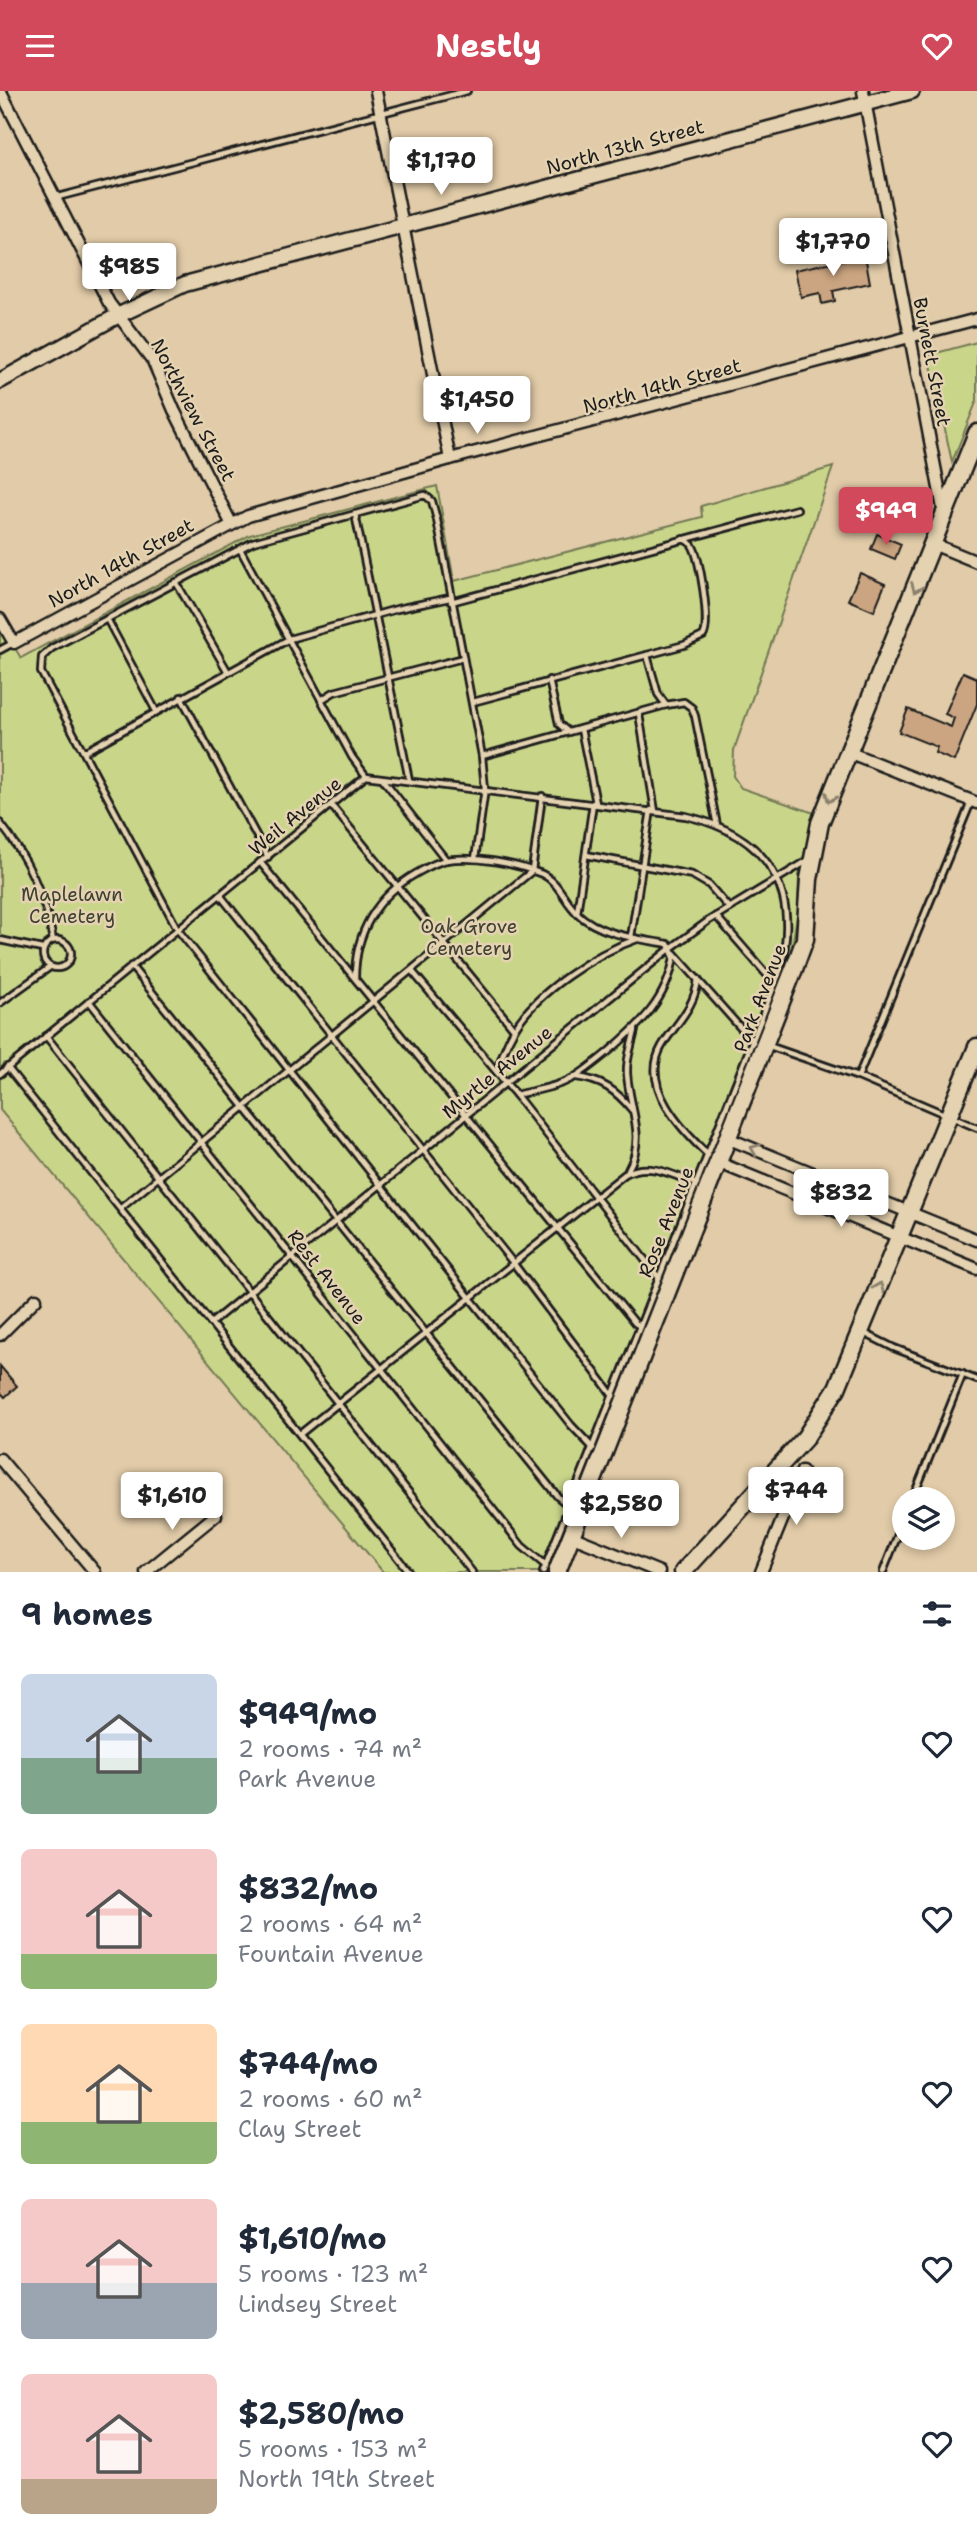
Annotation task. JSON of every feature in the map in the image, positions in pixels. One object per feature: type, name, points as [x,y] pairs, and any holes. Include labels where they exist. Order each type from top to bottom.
[{"type":"main road","name":"North 13th Street","points":[[0,381],[119,315],[185,284],[864,97],[912,91]]},
{"type":"main road","name":"Park Avenue","points":[[549,1570],[571,1536],[713,1158],[727,1137],[759,1043],[805,939],[812,859],[820,823],[977,433]]},
{"type":"main road","points":[[683,1572],[785,1462],[821,1416],[837,1388],[977,1047]]},
{"type":"street","points":[[376,91],[450,459]]},
{"type":"street","name":"Northview Street","points":[[4,93],[90,270],[153,361],[174,410],[231,523]]},
{"type":"street","name":"Burnett Street","points":[[864,97],[944,515]]},
{"type":"street","name":"North 14th Street","points":[[14,643],[231,523],[285,504],[977,319]]},
{"type":"street","points":[[933,544],[977,562]]},
{"type":"street","points":[[0,619],[14,643]]},
{"type":"street","points":[[848,752],[974,802]]},
{"type":"street","points":[[727,1137],[977,1240]]},
{"type":"street","points":[[713,1158],[977,1269]]},
{"type":"street","points":[[0,1335],[36,1299]]},
{"type":"street","points":[[0,1459],[95,1572]]},
{"type":"street","points":[[761,1572],[802,1471]]},
{"type":"street","points":[[146,1572],[216,1515]]},
{"type":"street","points":[[571,1536],[659,1572]]},
{"type":"lane","points":[[54,198],[467,91]]},
{"type":"lane","points":[[475,859],[485,789],[482,756],[437,520],[432,501],[425,495],[272,536],[240,549],[52,648],[42,657],[41,672],[178,930],[578,1434],[593,1448]]},
{"type":"lane","points":[[84,752],[289,639],[375,615],[451,600],[706,535],[797,509]]},
{"type":"lane","points":[[355,514],[409,780]]},
{"type":"lane","points":[[472,702],[698,640],[707,631],[695,553],[689,542],[682,539]]},
{"type":"lane","points":[[240,549],[352,757],[366,776]]},
{"type":"lane","points":[[176,582],[228,672]]},
{"type":"lane","points":[[107,619],[156,711]]},
{"type":"lane","points":[[0,650],[14,643]]},
{"type":"lane","points":[[647,655],[657,694],[666,705]]},
{"type":"lane","points":[[321,700],[334,692],[463,658]]},
{"type":"lane","points":[[549,680],[559,724],[568,731]]},
{"type":"lane","points":[[181,698],[268,856]]},
{"type":"lane","points":[[482,756],[666,705],[681,702],[688,704],[695,716],[717,826]]},
{"type":"lane","points":[[634,938],[653,811],[639,714]]},
{"type":"lane","points":[[577,913],[595,803],[581,729]]},
{"type":"lane","name":"Weil Avenue","points":[[0,1074],[366,776],[542,796],[698,819],[748,843],[777,879]]},
{"type":"lane","points":[[382,779],[446,860]]},
{"type":"lane","points":[[121,1208],[532,871],[542,796]]},
{"type":"lane","points":[[858,1077],[974,802]]},
{"type":"lane","points":[[331,805],[514,1030]]},
{"type":"lane","points":[[0,823],[24,857],[38,885],[53,940]]},
{"type":"lane","points":[[586,855],[697,877],[709,885],[729,908]]},
{"type":"lane","points":[[355,978],[361,936],[382,900],[398,885],[446,860],[475,859],[532,871],[551,880],[577,913],[587,921],[634,938],[668,944],[759,1043],[858,1077],[977,1128]]},
{"type":"lane","name":"Myrtle Avenue","points":[[211,1323],[505,1083],[716,916],[812,859]]},
{"type":"lane","points":[[260,863],[640,1326]]},
{"type":"lane","name":"Rose Avenue","points":[[549,1570],[569,1506],[659,1278],[697,1184],[713,1158],[759,1043],[787,937],[786,904],[777,879]]},
{"type":"lane","points":[[220,895],[514,1264],[613,1396]]},
{"type":"lane","points":[[716,916],[775,984]]},
{"type":"lane","points":[[496,1073],[514,1030],[534,1005],[571,975],[634,938]]},
{"type":"lane","points":[[0,940],[42,949]]},
{"type":"lane","points":[[42,949],[53,940]]},
{"type":"lane","points":[[42,949],[43,960],[50,967],[61,968],[71,958],[71,950],[67,944],[53,940]]},
{"type":"lane","points":[[516,1095],[550,1087],[575,1077],[635,1030],[652,1011],[667,985],[672,950]]},
{"type":"lane","points":[[131,966],[558,1497],[569,1506]]},
{"type":"lane","points":[[0,1003],[50,967]]},
{"type":"lane","points":[[412,970],[516,1095],[659,1278]]},
{"type":"lane","points":[[698,979],[692,1004],[659,1052],[657,1074],[666,1107],[713,1158]]},
{"type":"lane","name":"Rest Avenue","points":[[89,1001],[522,1546],[549,1570]]},
{"type":"lane","points":[[625,1174],[635,1157],[638,1140],[626,1071],[635,1030]]},
{"type":"lane","points":[[46,1036],[472,1572]]},
{"type":"lane","points":[[7,1067],[409,1572]]},
{"type":"lane","points":[[575,1077],[604,1084],[634,1112]]},
{"type":"lane","points":[[300,1434],[625,1174],[641,1168],[656,1168],[697,1184]]},
{"type":"lane","points":[[860,1331],[894,1348],[977,1380]]},
{"type":"lane","points":[[917,1487],[963,1374]]},
{"type":"lane","points":[[883,1572],[892,1550]]},
{"type":"green space","points":[[977,342],[977,400],[952,462],[929,355]]},
{"type":"green space","name":"Oak Grove Cemetery","points":[[833,467],[734,750],[733,776],[741,788],[814,813],[799,875],[798,910],[789,965],[550,1572],[383,1572],[0,1110],[0,624],[21,658],[250,535],[437,486],[454,581],[702,517],[701,506]]},
{"type":"building","points":[[865,255],[870,283],[833,291],[835,301],[822,304],[820,293],[801,297],[795,270]]},
{"type":"building","points":[[877,534],[901,544],[895,559],[871,549]]},
{"type":"building","points":[[860,573],[885,584],[874,611],[848,600]]},
{"type":"building","points":[[963,672],[977,678],[977,704],[954,761],[935,753],[937,747],[899,732],[908,709],[951,727],[954,718],[945,714]]},
{"type":"building","points":[[0,1366],[17,1386],[5,1397],[0,1392]]},
{"type":"park label","name":"Maplelawn Cemetery","points":[[72,905]]}]
